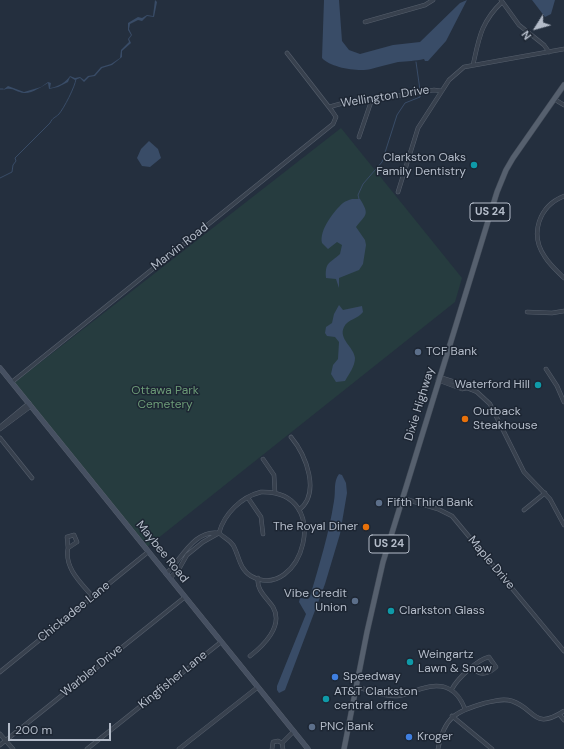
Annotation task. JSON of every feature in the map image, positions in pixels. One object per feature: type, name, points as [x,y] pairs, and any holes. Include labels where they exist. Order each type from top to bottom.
[{"type":"main road","name":"Dixie Highway","points":[[344,749],[367,632],[383,562],[500,182],[513,158],[564,85]]},
{"type":"main road","name":"Maybee Road","points":[[0,368],[308,749]]},
{"type":"street","points":[[365,22],[425,5],[434,0]]},
{"type":"street","points":[[473,65],[482,27],[501,1],[519,26],[544,45],[549,52]]},
{"type":"street","points":[[398,192],[418,128],[442,91],[458,70],[473,65],[564,49]]},
{"type":"street","points":[[287,53],[329,107]]},
{"type":"street","name":"Wellington Drive","points":[[329,107],[347,102],[434,90],[442,91]]},
{"type":"street","points":[[359,137],[372,99]]},
{"type":"street","points":[[554,99],[564,105]]},
{"type":"street","name":"Marvin Road","points":[[12,382],[331,127],[336,118],[329,107]]},
{"type":"street","points":[[564,196],[554,200],[547,208],[539,220],[537,229],[540,248],[545,257],[564,278]]},
{"type":"street","points":[[527,312],[552,313],[564,311]]},
{"type":"street","points":[[546,369],[557,386],[564,402]]},
{"type":"street","points":[[439,378],[462,389],[467,388],[477,392],[490,404],[524,472],[554,504],[564,525]]},
{"type":"street","points":[[0,428],[30,404]]},
{"type":"street","points":[[291,437],[302,454],[309,477],[309,497],[307,502],[298,510]]},
{"type":"street","points":[[0,438],[32,478]]},
{"type":"street","points":[[263,459],[274,475],[275,493]]},
{"type":"street","points":[[168,576],[182,553],[208,533],[219,533],[229,540],[240,563],[246,571],[258,578],[271,580],[283,576],[301,551],[305,531],[304,521],[298,510],[291,502],[275,493],[261,492],[248,498],[226,515],[219,533],[202,542],[186,556],[182,565],[168,576]]},
{"type":"street","points":[[524,510],[545,493]]},
{"type":"street","points":[[248,498],[260,516],[263,534]]},
{"type":"street","name":"Maple Drive","points":[[402,498],[438,509],[452,516],[564,651]]},
{"type":"street","points":[[200,538],[202,542]]},
{"type":"street","points":[[68,548],[67,555],[70,567],[92,597]]},
{"type":"street","name":"Chickadee Lane","points":[[0,672],[148,552]]},
{"type":"street","points":[[177,563],[182,565]]},
{"type":"street","points":[[250,656],[259,649],[272,632],[276,622],[273,608],[258,588],[258,578]]},
{"type":"street","name":"Warbler Drive","points":[[0,745],[185,597]]},
{"type":"street","name":"Kingfisher Lane","points":[[87,749],[221,642]]},
{"type":"street","points":[[452,689],[459,679],[473,667],[487,657],[491,659],[496,667],[489,673],[483,674],[474,670],[473,667]]},
{"type":"street","points":[[357,687],[392,696],[403,695],[434,686],[452,689],[459,696],[465,709]]},
{"type":"street","points":[[179,749],[258,687]]},
{"type":"street","points":[[438,749],[445,726],[452,716],[465,709],[500,700],[511,701],[518,704],[533,716],[540,719],[549,719],[564,711]]},
{"type":"street","points":[[558,714],[564,720]]},
{"type":"street","points":[[452,716],[492,749]]},
{"type":"street","points":[[282,742],[294,731]]},
{"type":"street","points":[[0,734],[12,749]]},
{"type":"street","points":[[272,749],[272,744],[275,741],[282,742]]},
{"type":"street","points":[[282,742],[283,749]]},
{"type":"green space","name":"Ottawa Park Cemetery","points":[[341,128],[462,278],[455,302],[147,547],[14,383]]},
{"type":"water","points":[[155,0],[157,2],[154,17],[147,16],[142,21],[138,20],[130,24],[129,29],[132,35],[129,39],[131,43],[122,51],[122,57],[112,65],[102,68],[95,76],[89,77],[84,82],[80,78],[75,80],[70,77],[68,82],[58,87],[49,89],[48,83],[37,90],[27,93],[11,89],[3,90],[8,86],[24,92],[41,87],[48,82],[51,83],[50,88],[62,84],[70,76],[75,78],[80,77],[84,80],[88,76],[94,75],[101,67],[111,64],[120,58],[121,50],[129,42],[128,39],[131,35],[128,30],[128,23],[138,17],[142,18],[147,15],[153,16]]},
{"type":"water","points":[[324,0],[339,0],[342,41],[349,50],[360,54],[393,45],[420,42],[460,3],[467,0],[446,41],[428,61],[425,61],[424,59],[398,62],[371,69],[360,70],[338,67],[322,58]]},
{"type":"water","points":[[532,0],[555,0],[551,14],[545,17]]},
{"type":"water","points":[[149,141],[158,149],[161,158],[150,167],[142,166],[137,158],[141,149]]},
{"type":"water","points":[[352,199],[360,199],[366,211],[366,214],[356,227],[365,240],[366,245],[363,264],[359,270],[339,278],[339,288],[336,279],[326,278],[326,269],[328,264],[340,254],[342,245],[337,242],[328,249],[322,243],[322,238],[328,221],[339,206]]},
{"type":"water","points":[[339,305],[343,310],[362,306],[363,312],[348,322],[344,327],[343,335],[354,354],[355,361],[352,370],[345,381],[336,382],[331,374],[333,365],[338,359],[339,342],[335,337],[327,336],[325,333],[326,327],[332,323],[334,314]]},
{"type":"water","points":[[339,474],[342,475],[346,483],[347,493],[340,534],[325,584],[285,690],[279,693],[277,686],[306,614],[299,602],[300,598],[308,599],[310,597],[327,537],[334,501],[335,483]]},
{"type":"waterway","points":[[416,62],[420,90]]},
{"type":"waterway","points":[[0,178],[12,172],[13,165],[16,161],[15,158],[59,114],[74,87],[76,79]]},
{"type":"waterway","points":[[359,199],[358,195],[363,184],[382,162],[397,115],[405,103],[420,97],[420,93]]},
{"type":"place","name":"Clarkston Oaks Family Dentistry","points":[[474,165]]},
{"type":"place","name":"TCF Bank","points":[[418,352]]},
{"type":"place","name":"Waterford Hill","points":[[538,385]]},
{"type":"place","name":"Outback Steakhouse","points":[[465,419]]},
{"type":"place","name":"Fifth Third Bank","points":[[379,503]]},
{"type":"place","name":"The Royal Diner","points":[[366,527]]},
{"type":"place","name":"Vibe Credit Union","points":[[355,601]]},
{"type":"place","name":"Clarkston Glass","points":[[391,611]]},
{"type":"place","name":"Weingartz Lawn & Snow","points":[[410,662]]},
{"type":"place","name":"Speedway","points":[[335,677]]},
{"type":"place","name":"AT&T Clarkston central office","points":[[326,699]]},
{"type":"place","name":"PNC Bank","points":[[312,727]]},
{"type":"place","name":"Kroger","points":[[409,737]]}]
